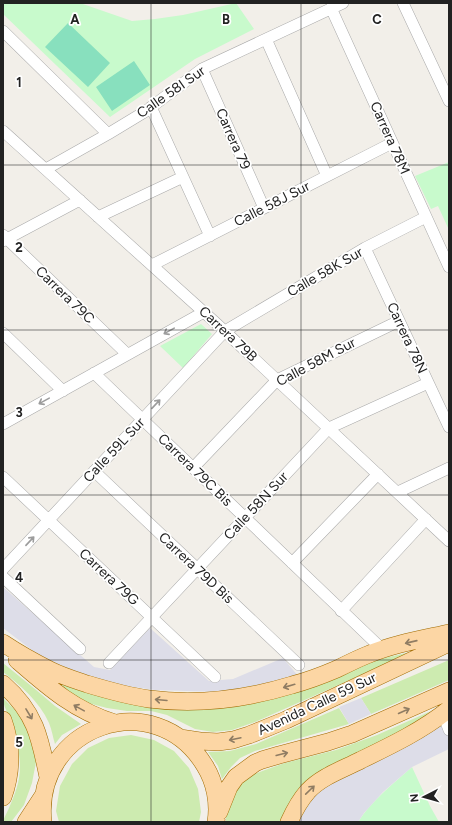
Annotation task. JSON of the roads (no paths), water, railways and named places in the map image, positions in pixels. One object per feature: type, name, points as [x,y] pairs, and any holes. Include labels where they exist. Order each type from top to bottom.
[{"type":"main road","points":[[3,643],[51,671],[80,681],[142,698],[175,701],[218,700],[273,690],[326,674],[366,655],[407,642],[449,633]]},
{"type":"main road","name":"Avenida Calle 59 Sur","points":[[180,738],[218,742],[233,740],[249,735],[286,720],[449,643]]},
{"type":"main road","points":[[3,648],[46,685],[75,706],[90,714],[115,723]]},
{"type":"main road","points":[[3,684],[24,706],[32,719],[39,736],[48,777]]},
{"type":"main road","name":"Avenida Calle 59 Sur","points":[[216,819],[229,787],[236,777],[255,763],[346,736],[449,691]]},
{"type":"main road","points":[[289,822],[301,799],[319,782],[403,739],[446,711]]},
{"type":"main road","points":[[3,720],[9,743],[10,761],[7,786],[3,798]]},
{"type":"main road","points":[[43,822],[43,796],[48,777],[64,752],[75,741],[87,733],[115,723],[132,722],[148,724],[164,729],[180,738],[192,748],[207,770],[213,784],[216,794],[216,819]]},
{"type":"main road","points":[[26,822],[43,796]]},
{"type":"street","name":"Calle 58I Sur","points":[[46,169],[108,134],[151,107],[202,69],[343,3]]},
{"type":"street","points":[[403,3],[449,101]]},
{"type":"street","name":"Carrera 78M","points":[[331,8],[449,268]]},
{"type":"street","points":[[3,31],[108,134]]},
{"type":"street","points":[[266,39],[327,176]]},
{"type":"street","name":"Carrera 79","points":[[202,69],[264,208]]},
{"type":"street","points":[[151,107],[210,236]]},
{"type":"street","name":"Carrera 79B","points":[[3,131],[225,331],[449,540]]},
{"type":"street","name":"Calle 58J Sur","points":[[152,265],[392,143]]},
{"type":"street","points":[[98,216],[183,177]]},
{"type":"street","points":[[4,238],[80,200]]},
{"type":"street","name":"Calle 58K Sur","points":[[225,331],[365,248],[426,217]]},
{"type":"street","name":"Carrera 79C","points":[[4,238],[127,354]]},
{"type":"street","name":"Carrera 78N","points":[[365,248],[449,427]]},
{"type":"street","points":[[3,424],[204,312]]},
{"type":"street","name":"Calle 58M Sur","points":[[193,468],[277,380],[399,320]]},
{"type":"street","name":"Calle 59L Sur","points":[[3,569],[225,331]]},
{"type":"street","points":[[3,333],[63,391]]},
{"type":"street","name":"Carrera 79C Bis","points":[[94,373],[382,650]]},
{"type":"street","name":"Calle 58N Sur","points":[[109,663],[329,428],[428,383]]},
{"type":"street","points":[[398,492],[449,468]]},
{"type":"street","name":"Carrera 79D Bis","points":[[94,472],[298,665]]},
{"type":"street","points":[[292,563],[378,474]]},
{"type":"street","name":"Carrera 79G","points":[[3,477],[216,677]]},
{"type":"street","points":[[341,611],[426,519]]},
{"type":"street","points":[[3,577],[80,649]]},
{"type":"street","points":[[446,711],[449,730]]}]
